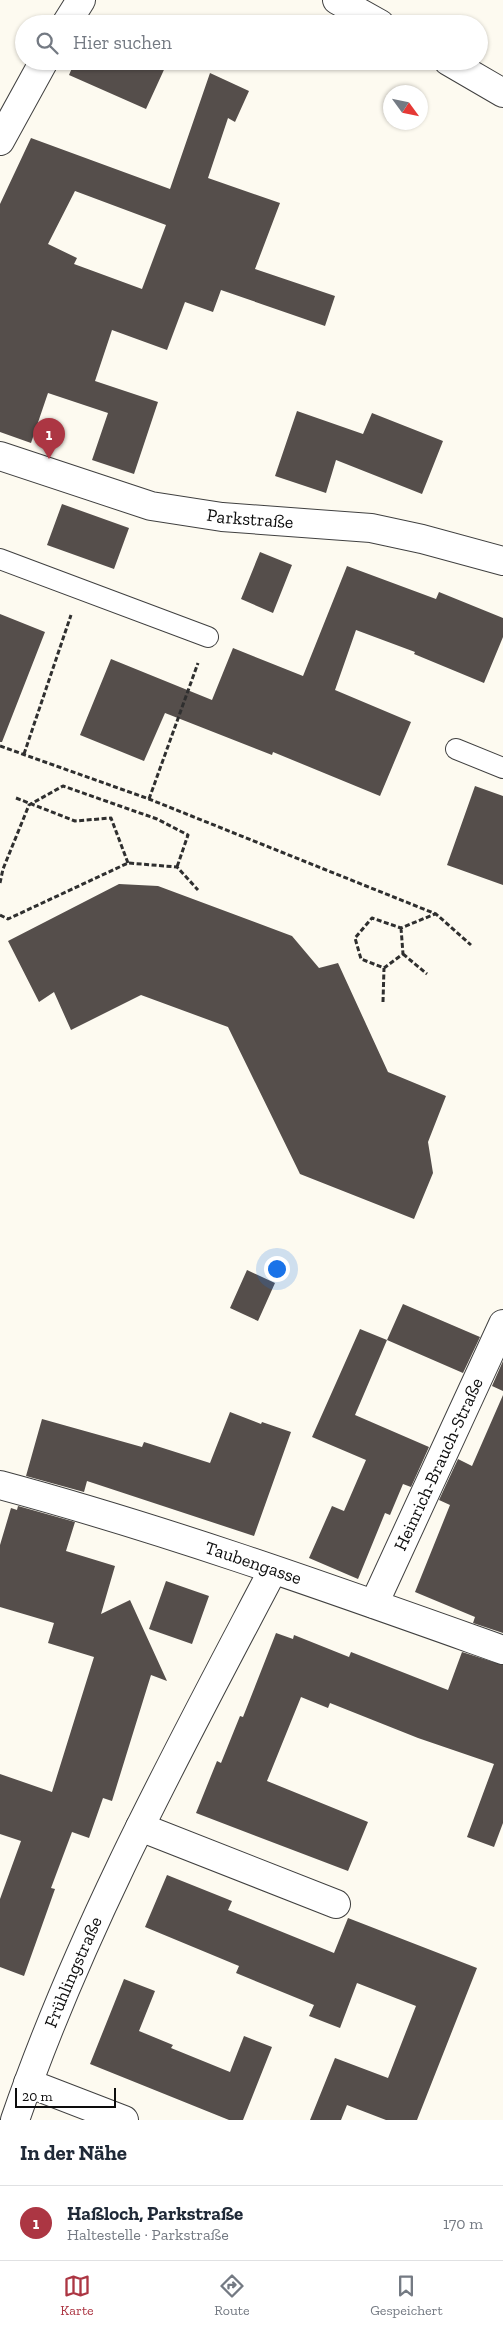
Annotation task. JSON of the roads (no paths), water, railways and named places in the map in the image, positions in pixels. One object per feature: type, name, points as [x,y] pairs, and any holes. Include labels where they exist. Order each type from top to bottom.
[{"type":"street","points":[[72,15],[81,0]]},
{"type":"street","points":[[337,0],[364,15]]},
{"type":"street","points":[[0,141],[39,70]]},
{"type":"street","points":[[463,70],[503,93]]},
{"type":"street","name":"Parkstraße","points":[[0,456],[151,506],[222,517],[371,528],[422,539],[503,561]]},
{"type":"street","name":"Heinrich-Brauch-Straße","points":[[374,1604],[503,1324]]},
{"type":"street","name":"Taubengasse","points":[[0,1485],[145,1527],[374,1604],[503,1650]]},
{"type":"street","name":"Frühlingstraße","points":[[15,2120],[59,2002],[140,1827],[273,1570]]},
{"type":"street","points":[[140,1827],[336,1904]]},
{"type":"street","points":[[28,2083],[124,2120]]},
{"type":"lane","points":[[0,560],[80,588],[208,637]]},
{"type":"lane","points":[[456,749],[503,768]]},
{"type":"place","name":"Haßloch, Parkstraße","points":[[49,459]]}]
